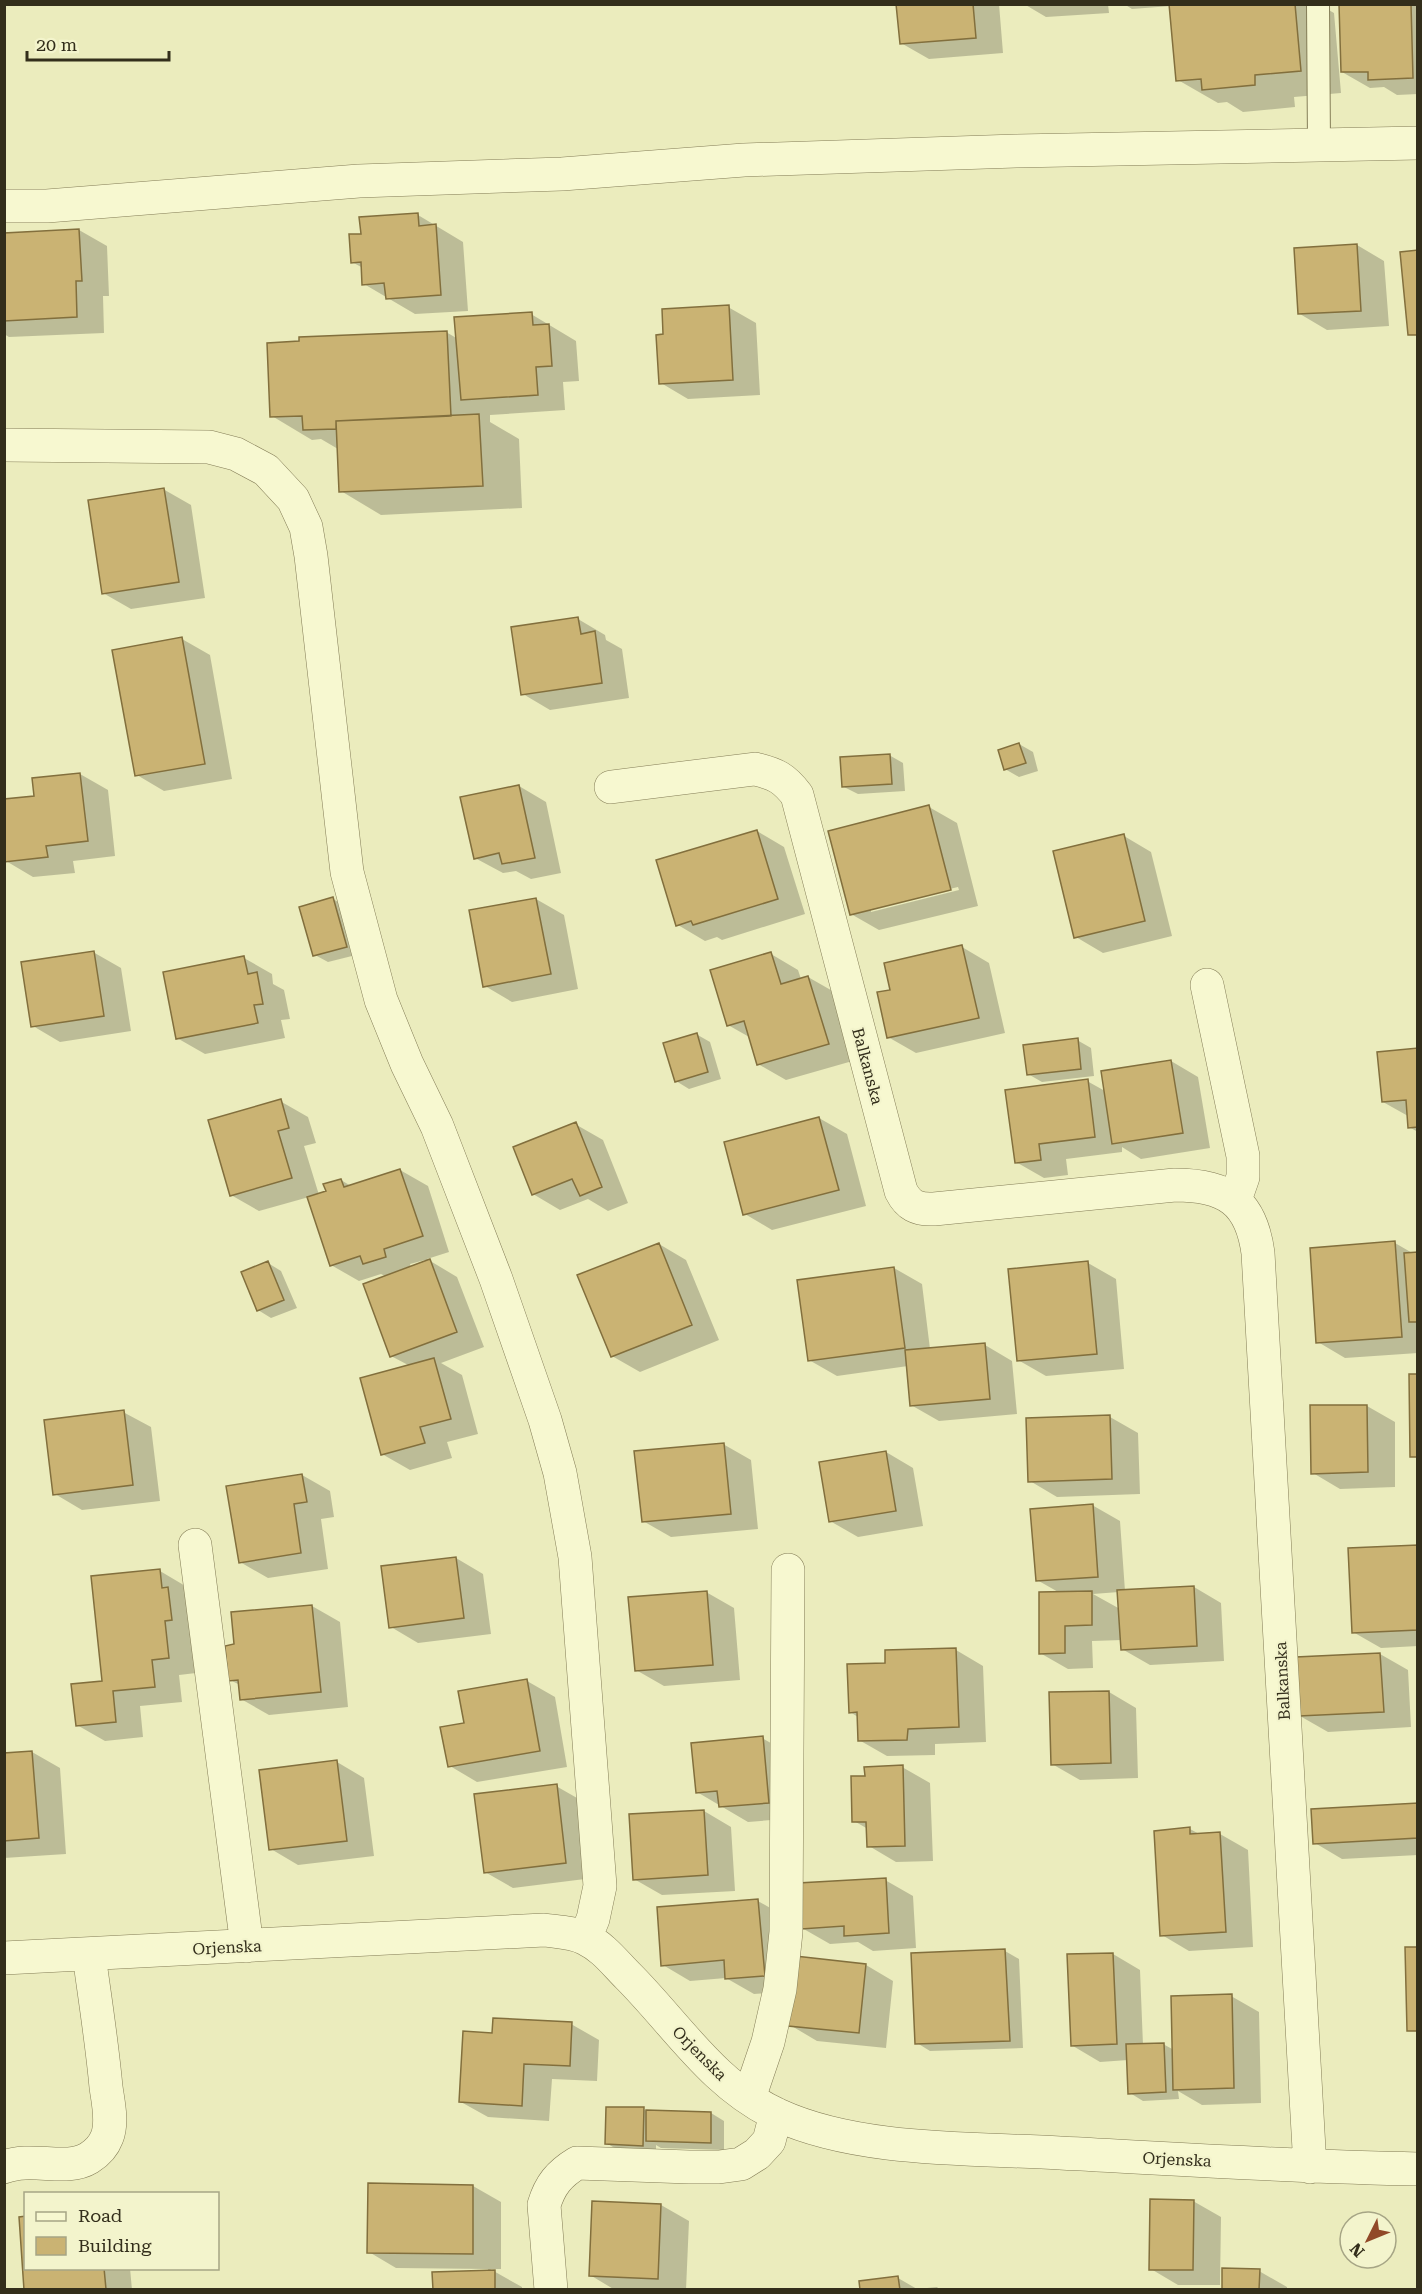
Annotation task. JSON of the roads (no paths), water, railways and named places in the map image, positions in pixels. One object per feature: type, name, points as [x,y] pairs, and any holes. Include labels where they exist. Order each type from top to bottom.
[{"type":"street","points":[[4,206],[47,206],[359,181],[562,174],[744,160],[1017,151],[1418,143]]},
{"type":"street","points":[[4,445],[209,447],[236,454],[266,470],[292,499],[306,527],[347,872],[381,1000],[407,1064],[437,1126],[496,1280],[545,1420],[560,1473],[575,1557],[600,1886],[593,1919],[585,1938]]},
{"type":"street","name":"Balkanska","points":[[610,787],[755,769],[775,774],[789,784],[797,795],[901,1191],[906,1201],[914,1207],[925,1210],[1175,1185],[1201,1185],[1220,1191],[1235,1200],[1247,1214],[1255,1232],[1258,1253],[1310,2168]]},
{"type":"street","points":[[1207,985],[1243,1156],[1243,1177],[1235,1200]]},
{"type":"street","points":[[195,1545],[247,1946]]},
{"type":"street","points":[[749,2098],[768,2042],[780,1989],[786,1932],[788,1570]]},
{"type":"street","name":"Orjenska","points":[[4,1958],[544,1930],[568,1932],[585,1938],[602,1948],[692,2048],[749,2098],[776,2114],[812,2128],[903,2144],[1310,2168],[1418,2169]]},
{"type":"street","points":[[4,2167],[16,2162],[74,2164],[89,2158],[99,2150],[107,2136],[110,2121],[89,1955]]},
{"type":"street","points":[[551,2289],[544,2205],[555,2181],[564,2172],[578,2163],[689,2167],[741,2164],[757,2154],[769,2141],[776,2114]]},
{"type":"lane","points":[[1318,4],[1319,145]]}]
